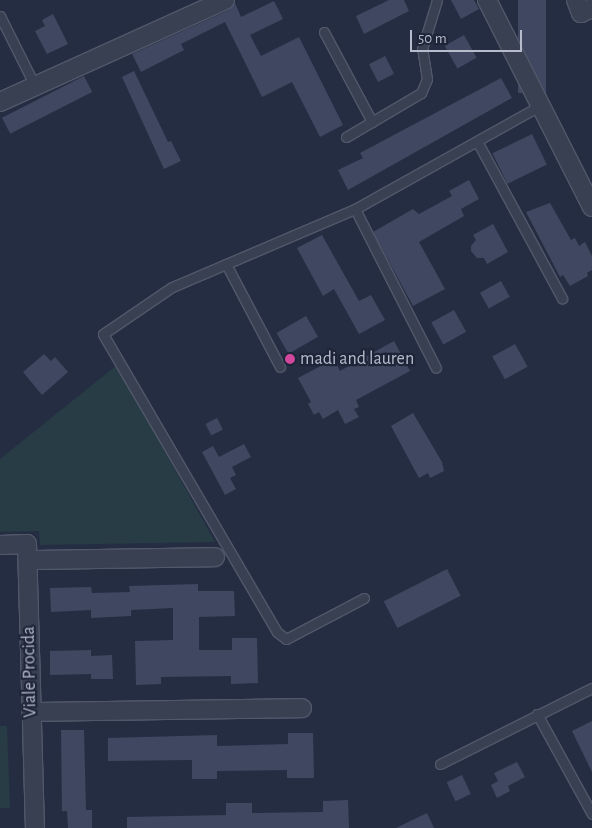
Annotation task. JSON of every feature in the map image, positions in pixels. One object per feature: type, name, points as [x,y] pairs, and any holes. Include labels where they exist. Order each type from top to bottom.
[{"type":"street","points":[[0,102],[225,0]]},
{"type":"street","points":[[487,0],[592,207]]},
{"type":"street","points":[[576,0],[581,13],[592,8]]},
{"type":"street","points":[[0,545],[27,544],[28,560],[215,557]]},
{"type":"street","name":"Viale Procida","points":[[28,560],[35,828]]},
{"type":"street","points":[[31,712],[302,708]]},
{"type":"lane","points":[[346,137],[421,93],[427,79],[422,49],[437,0]]},
{"type":"lane","points":[[0,16],[35,86]]},
{"type":"lane","points":[[324,32],[372,122]]},
{"type":"lane","points":[[364,598],[286,639],[277,632],[104,334],[172,287],[354,209],[541,105]]},
{"type":"lane","points":[[477,141],[562,298]]},
{"type":"lane","points":[[354,209],[436,368]]},
{"type":"lane","points":[[226,264],[280,367]]},
{"type":"lane","points":[[440,764],[592,688]]},
{"type":"lane","points":[[538,714],[592,814]]},
{"type":"shaded area","points":[[117,365],[215,542],[40,545],[39,531],[0,532],[0,459]]},
{"type":"shaded area","points":[[0,726],[7,726],[10,808],[0,808]]},
{"type":"building","points":[[389,0],[404,0],[409,11],[364,34],[356,16]]},
{"type":"building","points":[[451,0],[474,0],[479,9],[461,19]]},
{"type":"building","points":[[518,0],[546,0],[546,93],[518,93]]},
{"type":"building","points":[[274,1],[283,19],[250,35],[261,56],[299,37],[343,125],[320,137],[292,82],[262,97],[225,22],[181,44],[184,50],[141,72],[132,54],[229,10],[235,3],[241,17]]},
{"type":"building","points":[[53,14],[68,44],[47,54],[35,31],[45,26],[42,20]]},
{"type":"building","points":[[464,35],[477,58],[457,68],[445,46]]},
{"type":"building","points":[[385,56],[394,74],[378,82],[369,64]]},
{"type":"building","points":[[134,71],[168,142],[171,141],[181,161],[164,169],[122,77]]},
{"type":"building","points":[[84,76],[92,92],[10,134],[2,118]]},
{"type":"building","points":[[501,78],[512,98],[348,190],[338,170],[363,158],[360,153]]},
{"type":"building","points":[[532,134],[547,165],[507,184],[492,153]]},
{"type":"building","points":[[469,180],[479,199],[461,209],[464,216],[419,242],[445,289],[413,306],[373,232],[413,209],[419,214],[452,196],[449,191]]},
{"type":"building","points":[[550,203],[571,240],[575,238],[579,246],[585,242],[592,256],[592,270],[587,273],[588,276],[570,286],[563,275],[560,277],[526,212]]},
{"type":"building","points":[[493,224],[508,252],[487,264],[484,258],[477,258],[471,251],[471,246],[476,240],[473,235]]},
{"type":"building","points":[[322,235],[359,301],[371,295],[385,320],[359,334],[334,289],[323,296],[297,248]]},
{"type":"building","points":[[501,281],[510,297],[489,308],[480,293]]},
{"type":"building","points":[[454,310],[466,332],[443,344],[431,323]]},
{"type":"building","points":[[306,316],[318,337],[289,354],[277,333]]},
{"type":"building","points":[[394,341],[410,371],[356,400],[359,407],[354,409],[359,417],[345,424],[338,410],[323,419],[319,412],[314,415],[308,404],[311,402],[298,378],[334,359],[340,371]]},
{"type":"building","points":[[515,344],[528,367],[505,379],[492,357]]},
{"type":"building","points":[[44,354],[51,361],[55,357],[68,372],[42,395],[23,372]]},
{"type":"building","points":[[413,413],[442,462],[444,471],[430,478],[428,473],[419,478],[391,426]]},
{"type":"building","points":[[217,418],[223,430],[211,435],[205,424]]},
{"type":"building","points":[[244,444],[251,457],[232,467],[236,475],[230,478],[236,489],[225,495],[202,452],[213,446],[219,457]]},
{"type":"building","points":[[447,569],[461,596],[397,628],[384,601]]},
{"type":"building","points":[[198,584],[198,591],[234,591],[235,616],[199,617],[199,650],[232,650],[232,638],[257,638],[258,683],[231,684],[231,676],[161,677],[161,684],[136,685],[135,641],[173,640],[173,608],[131,610],[131,616],[91,618],[91,610],[51,612],[50,588],[91,587],[92,593],[130,592],[129,586]]},
{"type":"building","points":[[91,650],[91,656],[112,655],[113,679],[91,679],[91,674],[50,675],[50,651]]},
{"type":"building","points":[[592,721],[592,772],[572,731]]},
{"type":"building","points":[[61,730],[84,730],[86,810],[92,810],[92,828],[68,828],[67,811],[62,811]]},
{"type":"building","points":[[288,733],[313,733],[314,778],[287,778],[287,770],[217,771],[217,779],[192,779],[192,760],[108,761],[108,738],[217,735],[217,746],[288,744]]},
{"type":"building","points":[[517,762],[525,777],[508,786],[510,791],[497,798],[491,785],[498,781],[494,773]]},
{"type":"building","points":[[462,775],[471,794],[455,801],[447,782]]},
{"type":"building","points":[[348,800],[349,828],[127,828],[127,817],[226,815],[226,803],[252,803],[252,813],[323,812],[323,801]]},
{"type":"building","points":[[427,813],[434,828],[396,828]]},
{"type":"place","name":"madi and lauren","points":[[290,359]]}]
